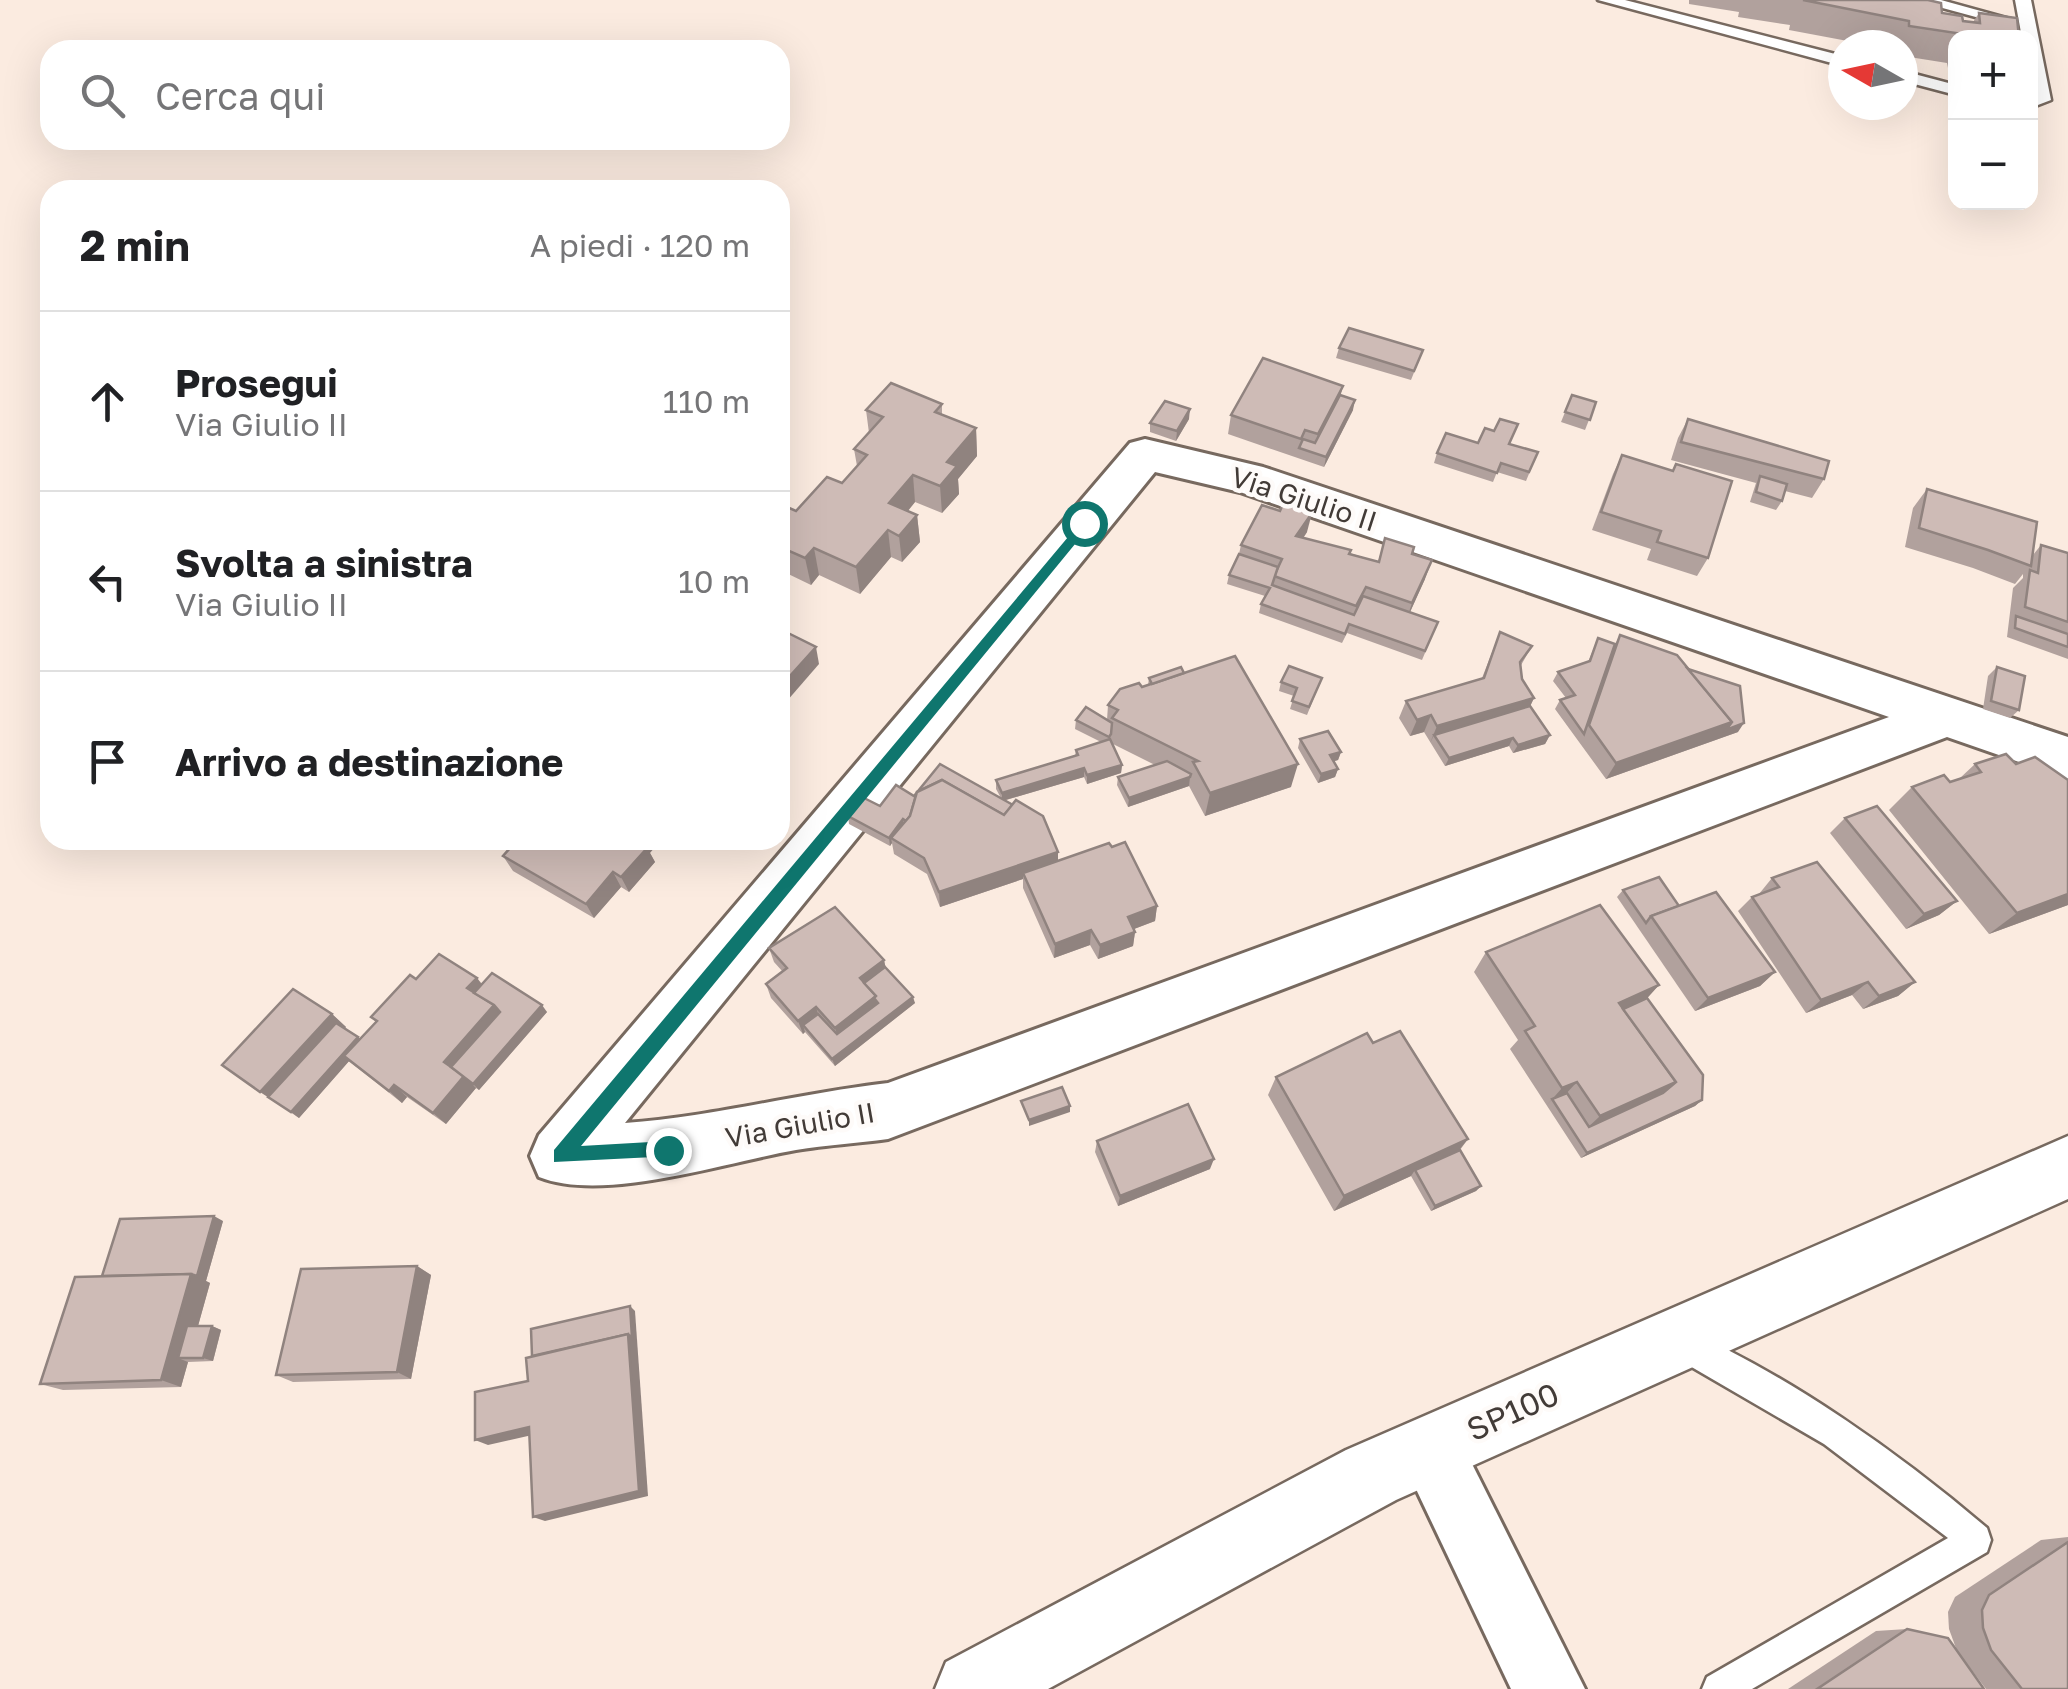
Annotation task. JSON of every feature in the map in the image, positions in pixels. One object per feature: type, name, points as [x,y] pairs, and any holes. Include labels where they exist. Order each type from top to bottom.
[{"type":"main road","name":"SP100","points":[[992,1684],[1371,1476],[2068,1166]]},
{"type":"street","name":"Via Giulio II","points":[[1945,717],[888,1110],[797,1122],[668,1150],[560,1156],[1145,454],[1247,478],[2068,758]]},
{"type":"street","points":[[1430,1449],[1549,1689]]},
{"type":"lane","points":[[1606,0],[1828,57]]},
{"type":"lane","points":[[1921,0],[2028,25]]},
{"type":"lane","points":[[2023,0],[2029,30]]},
{"type":"lane","points":[[2038,75],[2043,100],[2038,101]]},
{"type":"lane","points":[[1918,80],[1948,88]]},
{"type":"lane","points":[[1675,1340],[1787,1402],[1940,1507],[1975,1540],[1719,1689]]},
{"type":"building","points":[[1803,0],[1928,0],[1941,3],[1942,13],[1962,16],[1963,21],[1980,23],[1979,13],[2017,18],[2018,30],[1948,32],[1909,26],[1909,21]]},
{"type":"building","points":[[1349,328],[1423,350],[1414,371],[1339,348]]},
{"type":"building","points":[[1263,358],[1343,386],[1318,434],[1305,430],[1301,439],[1231,415]]},
{"type":"building","points":[[891,383],[942,404],[935,412],[976,428],[947,462],[957,466],[940,486],[913,475],[889,503],[917,515],[899,536],[888,530],[856,567],[814,548],[805,558],[790,551],[790,508],[796,511],[827,477],[842,483],[867,455],[854,449],[883,417],[866,410]]},
{"type":"building","points":[[1340,395],[1355,400],[1326,457],[1299,448],[1303,439],[1315,443]]},
{"type":"building","points":[[1572,395],[1596,402],[1590,420],[1565,412]]},
{"type":"building","points":[[1165,401],[1190,409],[1177,431],[1150,423]]},
{"type":"building","points":[[1500,419],[1518,424],[1509,444],[1538,452],[1529,472],[1501,463],[1497,473],[1437,453],[1446,433],[1478,443],[1485,428],[1494,431]]},
{"type":"building","points":[[1688,419],[1829,461],[1824,479],[1681,442]]},
{"type":"building","points":[[1622,455],[1673,471],[1676,464],[1732,481],[1708,558],[1657,542],[1661,531],[1601,512]]},
{"type":"building","points":[[1760,476],[1787,484],[1782,501],[1756,492]]},
{"type":"building","points":[[1927,489],[2037,522],[2031,566],[1919,528]]},
{"type":"building","points":[[1283,504],[1312,513],[1296,536],[1351,550],[1349,554],[1379,562],[1385,538],[1414,547],[1412,554],[1432,560],[1412,603],[1366,587],[1356,606],[1274,576],[1282,559],[1241,545],[1262,505],[1280,511]]},
{"type":"building","points":[[2041,545],[2068,553],[2068,622],[2025,607],[2030,570],[2038,573]]},
{"type":"building","points":[[1239,554],[1278,567],[1272,585],[1354,615],[1363,596],[1438,622],[1425,651],[1349,624],[1345,634],[1261,604],[1270,588],[1229,575]]},
{"type":"building","points":[[2016,616],[2068,634],[2068,647],[2015,628]]},
{"type":"building","points":[[1500,632],[1532,646],[1520,662],[1522,679],[1534,698],[1437,726],[1431,715],[1417,720],[1406,701],[1484,678]]},
{"type":"building","points":[[790,634],[816,647],[790,676]]},
{"type":"building","points":[[1620,635],[1677,655],[1732,722],[1616,763],[1589,725]]},
{"type":"building","points":[[1598,638],[1615,644],[1584,734],[1560,700],[1575,695],[1558,672],[1590,661]]},
{"type":"building","points":[[1235,656],[1298,764],[1210,793],[1193,762],[1198,761],[1112,718],[1118,710],[1108,705],[1120,689],[1139,683],[1142,687]]},
{"type":"building","points":[[1289,666],[1322,678],[1309,707],[1292,701],[1297,688],[1281,682]]},
{"type":"building","points":[[1181,667],[1184,673],[1152,684],[1149,678]]},
{"type":"building","points":[[1997,667],[2025,676],[2019,710],[1991,701]]},
{"type":"building","points":[[1688,669],[1740,686],[1744,723],[1726,730],[1732,722]]},
{"type":"building","points":[[1530,706],[1550,735],[1518,745],[1513,738],[1449,758],[1434,735]]},
{"type":"building","points":[[1086,707],[1112,723],[1109,737],[1076,720]]},
{"type":"building","points":[[1328,731],[1341,752],[1330,755],[1338,769],[1321,774],[1300,739]]},
{"type":"building","points":[[1110,739],[1122,765],[1087,775],[1084,768],[1002,793],[996,780],[1078,755],[1076,750]]},
{"type":"building","points":[[2006,754],[2016,764],[2035,757],[2068,780],[2068,894],[2017,913],[1912,787],[1944,775],[1950,782],[1981,772],[1975,764]]},
{"type":"building","points":[[1167,761],[1191,774],[1190,777],[1129,798],[1118,777]]},
{"type":"building","points":[[940,764],[1013,805],[1004,815],[942,780],[917,792]]},
{"type":"building","points":[[942,780],[1004,815],[1016,800],[1043,816],[1058,852],[939,892],[924,858],[891,838],[910,816],[917,792]]},
{"type":"building","points":[[896,785],[914,796],[917,792],[910,816],[889,838],[848,816],[862,797],[880,806]]},
{"type":"building","points":[[1877,806],[1957,901],[1924,914],[1845,818]]},
{"type":"building","points":[[1125,842],[1157,906],[1128,917],[1135,932],[1100,945],[1091,930],[1055,944],[1023,873],[1109,843],[1112,847]]},
{"type":"building","points":[[508,850],[645,850],[621,877],[613,872],[586,904],[503,856]]},
{"type":"building","points":[[1817,862],[1915,982],[1879,996],[1868,982],[1821,1000],[1752,897],[1779,887],[1772,878]]},
{"type":"building","points":[[1659,877],[1679,906],[1651,916],[1646,923],[1623,890]]},
{"type":"building","points":[[1716,892],[1775,972],[1708,998],[1651,916]]},
{"type":"building","points":[[1600,905],[1659,985],[1619,1003],[1676,1082],[1600,1116],[1577,1082],[1562,1088],[1525,1031],[1535,1026],[1486,952]]},
{"type":"building","points":[[835,907],[884,960],[860,978],[876,996],[835,1028],[816,1007],[798,1021],[766,984],[787,968],[769,948]]},
{"type":"building","points":[[439,954],[477,978],[467,988],[494,1005],[444,1062],[464,1076],[433,1113],[394,1085],[389,1091],[344,1056],[377,1021],[371,1017],[410,975],[416,979]]},
{"type":"building","points":[[885,967],[913,997],[832,1059],[803,1025],[818,1014],[837,1034],[878,1003],[864,983]]},
{"type":"building","points":[[492,973],[542,1005],[473,1084],[451,1067],[500,1012],[474,993]]},
{"type":"building","points":[[293,989],[332,1014],[260,1092],[222,1065]]},
{"type":"building","points":[[1647,998],[1703,1075],[1702,1100],[1587,1153],[1552,1099],[1567,1093],[1589,1127],[1663,1093],[1676,1082],[1623,1009]]},
{"type":"building","points":[[336,1023],[358,1037],[291,1112],[268,1097]]},
{"type":"building","points":[[1400,1031],[1468,1139],[1344,1196],[1276,1077],[1367,1033],[1373,1043]]},
{"type":"building","points":[[1062,1087],[1070,1106],[1029,1120],[1021,1101]]},
{"type":"building","points":[[1188,1104],[1214,1159],[1120,1196],[1097,1141]]},
{"type":"building","points":[[1460,1150],[1481,1186],[1435,1206],[1415,1170]]},
{"type":"building","points":[[214,1216],[197,1276],[102,1276],[120,1219]]},
{"type":"building","points":[[417,1266],[397,1372],[276,1375],[301,1269]]},
{"type":"building","points":[[191,1274],[161,1380],[40,1384],[75,1277]]},
{"type":"building","points":[[630,1306],[632,1338],[628,1334],[532,1356],[531,1329]]},
{"type":"building","points":[[187,1326],[212,1326],[203,1358],[178,1358]]},
{"type":"building","points":[[628,1334],[639,1491],[533,1517],[529,1427],[475,1440],[475,1392],[528,1381],[526,1358]]},
{"type":"building","points":[[2068,1542],[2068,1689],[2022,1689],[1991,1650],[1982,1610],[1989,1595]]},
{"type":"building","points":[[1907,1629],[1948,1638],[1984,1689],[1817,1689]]},
{"type":"route","points":[[668,1150],[560,1156],[1084,523]]}]
